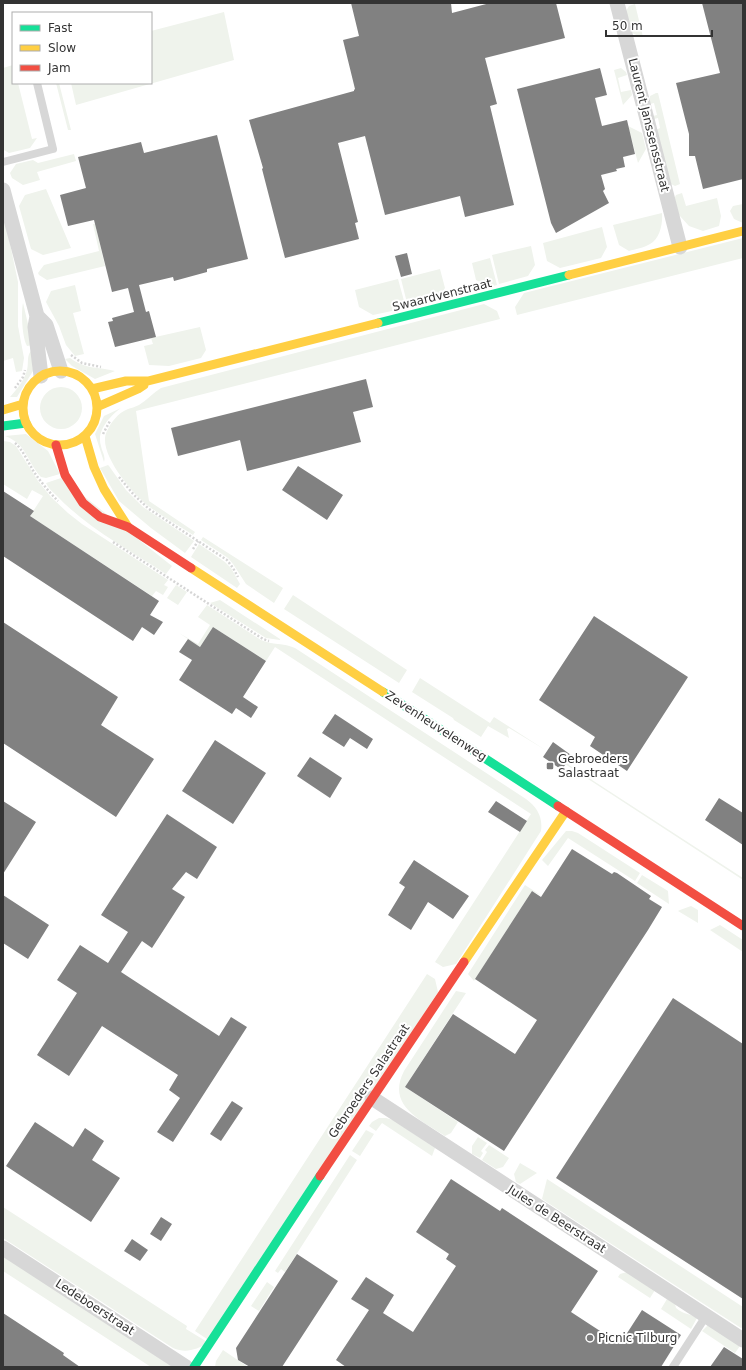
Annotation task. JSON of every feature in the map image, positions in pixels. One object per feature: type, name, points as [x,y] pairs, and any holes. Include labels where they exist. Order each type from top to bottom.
[{"type":"street","name":"Laurent Janssensstraat","points":[[617,3],[680,247]]},
{"type":"street","points":[[4,194],[37,316],[35,327],[41,376]]},
{"type":"street","name":"Swaardvenstraat","points":[[92,389],[133,379],[148,381],[743,231]]},
{"type":"street","points":[[37,316],[46,325],[61,371]]},
{"type":"street","points":[[61,371],[73,373],[84,380],[92,389],[98,407],[94,422],[85,436],[72,443],[56,445],[47,443],[38,438],[31,431],[26,423],[23,410],[29,388],[41,376],[61,371]]},
{"type":"street","name":"Swaardvenstraat","points":[[98,407],[138,389],[148,381]]},
{"type":"street","points":[[3,410],[24,404]]},
{"type":"street","points":[[3,426],[26,423]]},
{"type":"street","name":"Zevenheuvelenweg","points":[[85,436],[94,467],[104,489],[128,527]]},
{"type":"street","name":"Zevenheuvelenweg","points":[[56,445],[65,475],[75,492],[83,503],[100,517],[128,527],[743,926]]},
{"type":"street","name":"Gebroeders Salastraat","points":[[194,1367],[372,1098],[566,811]]},
{"type":"street","name":"Jules de Beerstraat","points":[[372,1098],[743,1340]]},
{"type":"street","name":"Ledeboerstraat","points":[[3,1248],[186,1367]]},
{"type":"lane","points":[[3,162],[53,149],[37,84]]},
{"type":"lane","points":[[673,1367],[706,1316]]},
{"type":"path","points":[[13,390],[22,377],[26,367]]},
{"type":"path","points":[[14,443],[19,447],[42,482]]},
{"type":"shaded area","points":[[635,4],[643,37],[632,33],[626,11],[629,6]]},
{"type":"shaded area","points":[[224,12],[234,60],[152,83],[152,31]]},
{"type":"shaded area","points":[[12,65],[12,84],[18,84],[32,139],[37,138],[30,148],[9,153],[4,150],[3,147],[3,68]]},
{"type":"shaded area","points":[[621,68],[627,75],[618,78],[621,92],[631,90],[632,95],[623,105],[614,70]]},
{"type":"shaded area","points":[[56,84],[59,84],[71,130],[68,130]]},
{"type":"shaded area","points":[[71,84],[150,84],[76,105]]},
{"type":"shaded area","points":[[658,93],[680,184],[675,186],[671,184],[656,130],[660,128],[658,118],[654,119],[653,116],[657,115],[654,103],[650,104],[650,96]]},
{"type":"shaded area","points":[[628,126],[642,133],[646,149],[638,163]]},
{"type":"shaded area","points":[[74,154],[76,161],[37,172],[40,180],[23,185],[12,178],[10,173],[16,164],[33,160],[38,163]]},
{"type":"shaded area","points":[[46,189],[71,248],[43,255],[31,249],[19,206],[25,195]]},
{"type":"shaded area","points":[[682,193],[686,206],[717,198],[721,216],[719,226],[703,231],[689,226],[679,215],[674,199],[676,195]]},
{"type":"shaded area","points":[[743,204],[743,223],[734,219],[730,211],[733,206]]},
{"type":"shaded area","points":[[662,213],[660,230],[653,242],[629,251],[619,245],[613,225]]},
{"type":"shaded area","points":[[3,220],[6,225],[18,282],[18,326],[24,358],[22,371],[16,372],[13,358],[3,361]]},
{"type":"shaded area","points":[[93,224],[95,224],[105,266],[47,280],[39,275],[38,273],[44,265],[99,251]]},
{"type":"shaded area","points":[[602,227],[607,247],[601,258],[560,268],[547,261],[543,243]]},
{"type":"shaded area","points":[[743,238],[743,258],[517,315],[515,307],[524,293]]},
{"type":"shaded area","points":[[531,246],[535,265],[528,276],[499,284],[492,255]]},
{"type":"shaded area","points":[[490,258],[497,285],[489,287],[476,280],[472,263]]},
{"type":"shaded area","points":[[440,269],[445,288],[437,300],[408,307],[401,279]]},
{"type":"shaded area","points":[[398,279],[406,308],[373,315],[359,307],[355,290]]},
{"type":"shaded area","points":[[75,285],[81,311],[73,313],[84,354],[75,356],[66,345],[59,326],[46,302],[51,291]]},
{"type":"shaded area","points":[[23,303],[33,345],[27,346],[22,325]]},
{"type":"shaded area","points":[[484,304],[497,311],[500,319],[136,411],[149,501],[195,532],[193,535],[147,505],[125,482],[117,471],[106,449],[105,439],[107,431],[115,418],[124,411],[139,405],[161,388]]},
{"type":"shaded area","points":[[200,327],[206,350],[201,358],[169,366],[149,365],[144,346],[153,344],[151,338]]},
{"type":"shaded area","points":[[32,350],[33,371],[17,397],[10,397],[24,378],[27,370],[28,357]]},
{"type":"shaded area","points":[[70,358],[75,362],[86,366],[115,371],[95,379],[72,366],[65,359]]},
{"type":"shaded area","points":[[57,387],[65,387],[73,390],[79,396],[82,408],[79,420],[73,426],[65,429],[57,429],[49,426],[43,420],[40,412],[40,404],[43,396],[49,390]]},
{"type":"shaded area","points":[[121,408],[105,424],[100,435],[104,462],[95,434],[104,416]]},
{"type":"shaded area","points":[[26,434],[48,451],[60,474],[46,478],[41,477],[18,444],[5,436]]},
{"type":"shaded area","points":[[3,441],[10,442],[16,446],[38,481],[51,497],[68,513],[82,524],[168,580],[164,585],[168,587],[163,595],[156,591],[152,596],[30,516],[43,496],[32,490],[27,499],[3,484]]},
{"type":"shaded area","points":[[108,465],[126,490],[143,507],[194,541],[185,553],[151,528],[119,501],[100,468]]},
{"type":"shaded area","points":[[61,478],[172,566],[166,574],[108,538],[68,507],[46,483]]},
{"type":"shaded area","points":[[203,537],[283,588],[274,603],[246,584],[228,558],[201,540]]},
{"type":"shaded area","points":[[199,544],[231,568],[240,584],[237,588],[191,557]]},
{"type":"shaded area","points":[[176,585],[187,592],[178,605],[167,598]]},
{"type":"shaded area","points":[[293,595],[407,670],[399,683],[284,609]]},
{"type":"shaded area","points":[[220,600],[280,640],[266,638],[210,603]]},
{"type":"shaded area","points":[[207,605],[261,640],[295,648],[526,799],[536,809],[541,821],[541,831],[456,964],[443,967],[435,962],[531,814],[275,647],[266,661],[213,627],[200,647],[179,633],[198,644],[210,625],[198,617]]},
{"type":"shaded area","points":[[420,678],[490,723],[494,717],[547,751],[509,728],[507,729],[509,738],[488,726],[481,737],[412,692]]},
{"type":"shaded area","points":[[569,759],[571,761],[569,765],[743,878],[743,880],[565,764]]},
{"type":"shaded area","points":[[566,831],[578,833],[640,873],[635,881],[568,838],[548,866],[542,860]]},
{"type":"shaded area","points":[[642,875],[668,891],[669,904],[637,883]]},
{"type":"shaded area","points":[[525,885],[542,896],[532,891],[474,981],[468,974]]},
{"type":"shaded area","points":[[691,906],[698,910],[698,923],[678,911]]},
{"type":"shaded area","points":[[720,925],[743,940],[743,952],[710,930]]},
{"type":"shaded area","points":[[427,974],[435,979],[438,992],[210,1341],[195,1331]]},
{"type":"shaded area","points":[[456,991],[466,993],[405,1087],[458,1122],[451,1133],[445,1136],[409,1111],[399,1094],[400,1083],[404,1071]]},
{"type":"shaded area","points":[[379,1118],[393,1120],[435,1148],[432,1156],[382,1123],[376,1131],[369,1126],[372,1122]]},
{"type":"shaded area","points":[[366,1130],[374,1134],[360,1156],[352,1151]]},
{"type":"shaded area","points":[[478,1137],[487,1143],[481,1151],[483,1153],[480,1158],[472,1154],[472,1146]]},
{"type":"shaded area","points":[[489,1145],[509,1158],[503,1167],[496,1169],[482,1160],[487,1152],[485,1150]]},
{"type":"shaded area","points":[[350,1155],[357,1160],[285,1272],[281,1269],[278,1273],[275,1271]]},
{"type":"shaded area","points":[[520,1163],[537,1173],[520,1184],[516,1182],[514,1174]]},
{"type":"shaded area","points":[[547,1179],[743,1307],[743,1327],[741,1328],[542,1199]]},
{"type":"shaded area","points":[[3,1207],[187,1326],[186,1329],[209,1343],[187,1351],[173,1348],[3,1238]]},
{"type":"shaded area","points":[[3,1256],[173,1367],[151,1367],[3,1271]]},
{"type":"shaded area","points":[[627,1272],[655,1290],[650,1298],[618,1277],[620,1274]]},
{"type":"shaded area","points":[[267,1282],[274,1287],[259,1311],[251,1306]]},
{"type":"shaded area","points":[[667,1299],[675,1304],[676,1308],[679,1310],[697,1318],[691,1329],[661,1309]]},
{"type":"shaded area","points":[[708,1325],[740,1346],[735,1353],[702,1331]]},
{"type":"shaded area","points":[[223,1350],[248,1367],[215,1367],[216,1361]]},
{"type":"building","points":[[351,3],[451,3],[452,13],[490,3],[556,3],[565,38],[485,58],[497,104],[490,106],[514,205],[465,217],[460,196],[385,215],[365,136],[338,143],[358,222],[355,223],[359,239],[285,258],[262,169],[263,168],[249,120],[354,91],[355,89],[343,40],[359,36]]},
{"type":"building","points":[[702,3],[743,3],[743,179],[703,189],[695,156],[689,156],[689,134],[676,83],[720,73]]},
{"type":"building","points":[[600,68],[607,95],[595,98],[602,126],[627,120],[635,154],[623,157],[625,167],[616,169],[617,171],[601,175],[605,189],[603,191],[609,203],[556,233],[551,223],[517,89]]},
{"type":"building","points":[[217,135],[248,259],[207,269],[207,272],[174,281],[173,277],[139,285],[146,312],[149,311],[156,337],[115,347],[108,322],[113,321],[112,318],[134,312],[128,288],[112,292],[94,220],[68,226],[60,195],[86,188],[78,157],[141,142],[144,153]]},
{"type":"building","points":[[407,253],[412,274],[401,277],[395,256]]},
{"type":"building","points":[[366,379],[373,407],[353,412],[361,442],[247,471],[240,440],[178,456],[171,428]]},
{"type":"building","points":[[298,466],[343,495],[327,520],[282,490]]},
{"type":"building","points":[[3,491],[34,511],[30,516],[159,601],[150,615],[163,622],[154,635],[142,627],[133,641],[3,556]]},
{"type":"building","points":[[594,616],[688,677],[627,771],[590,746],[595,737],[539,700]]},
{"type":"building","points":[[3,622],[118,697],[101,725],[154,759],[116,817],[3,743]]},
{"type":"building","points":[[213,627],[266,661],[243,697],[258,707],[251,718],[236,708],[232,714],[179,680],[192,660],[179,652],[188,639],[200,647]]},
{"type":"building","points":[[335,714],[373,739],[367,749],[350,738],[344,747],[322,733]]},
{"type":"building","points":[[215,740],[266,773],[233,824],[182,791]]},
{"type":"building","points":[[553,742],[571,755],[562,770],[543,757]]},
{"type":"building","points":[[310,757],[342,778],[330,798],[297,776]]},
{"type":"building","points":[[719,798],[743,813],[743,845],[705,820]]},
{"type":"building","points":[[3,801],[36,822],[3,874]]},
{"type":"building","points":[[496,801],[527,821],[520,832],[488,812]]},
{"type":"building","points":[[167,814],[217,847],[197,879],[186,872],[172,889],[185,897],[152,948],[142,941],[121,972],[219,1036],[231,1017],[247,1027],[173,1142],[157,1132],[180,1098],[169,1090],[178,1075],[102,1026],[69,1076],[37,1055],[77,993],[57,980],[80,945],[108,963],[128,932],[101,915]]},
{"type":"building","points":[[572,849],[612,874],[614,872],[617,873],[651,896],[649,899],[662,907],[504,1151],[405,1087],[453,1014],[515,1054],[537,1020],[475,979],[532,891],[541,897]]},
{"type":"building","points":[[414,860],[469,896],[453,919],[428,902],[411,930],[388,915],[405,887],[399,883]]},
{"type":"building","points":[[3,895],[49,925],[28,959],[3,943]]},
{"type":"building","points":[[673,998],[743,1044],[743,1299],[556,1178]]},
{"type":"building","points":[[232,1101],[243,1108],[221,1141],[210,1134]]},
{"type":"building","points":[[35,1122],[73,1147],[85,1128],[104,1141],[92,1160],[120,1178],[91,1222],[6,1166]]},
{"type":"building","points":[[451,1179],[500,1211],[502,1208],[598,1271],[571,1312],[620,1344],[642,1310],[681,1335],[661,1367],[346,1367],[336,1360],[369,1310],[351,1299],[366,1277],[394,1295],[383,1313],[413,1332],[456,1266],[446,1259],[449,1254],[416,1232]]},
{"type":"building","points":[[161,1217],[172,1224],[161,1241],[150,1234]]},
{"type":"building","points":[[132,1239],[148,1250],[140,1261],[124,1251]]},
{"type":"building","points":[[297,1254],[338,1281],[282,1367],[250,1367],[238,1360],[236,1348]]},
{"type":"building","points":[[3,1313],[64,1353],[63,1355],[80,1367],[3,1367]]},
{"type":"building","points":[[724,1347],[743,1359],[743,1367],[710,1367]]},
{"type":"traffic: fast","points":[[378,323],[569,275]]},
{"type":"traffic: fast","points":[[3,426],[26,423]]},
{"type":"traffic: fast","points":[[383,692],[558,806]]},
{"type":"traffic: fast","points":[[194,1367],[320,1176]]},
{"type":"traffic: slow","points":[[569,275],[743,231]]},
{"type":"traffic: slow","points":[[92,389],[126,381],[148,381],[378,323]]},
{"type":"traffic: slow","points":[[60,371],[81,377],[91,387],[97,408],[91,429],[81,439],[60,445],[39,439],[29,429],[23,408],[29,387],[39,377],[60,371]]},
{"type":"traffic: slow","points":[[97,407],[144,385]]},
{"type":"traffic: slow","points":[[3,410],[23,404]]},
{"type":"traffic: slow","points":[[85,436],[94,467],[104,489],[128,527]]},
{"type":"traffic: slow","points":[[191,568],[383,692]]},
{"type":"traffic: slow","points":[[464,962],[566,811]]},
{"type":"traffic: jam","points":[[56,445],[65,475],[83,503],[100,517],[128,527],[191,568]]},
{"type":"traffic: jam","points":[[558,806],[743,926]]},
{"type":"traffic: jam","points":[[320,1176],[464,962]]},
{"type":"place","name":"Gebroeders Salastraat","points":[[550,766]]},
{"type":"place","name":"Picnic Tilburg","points":[[590,1338]]}]
